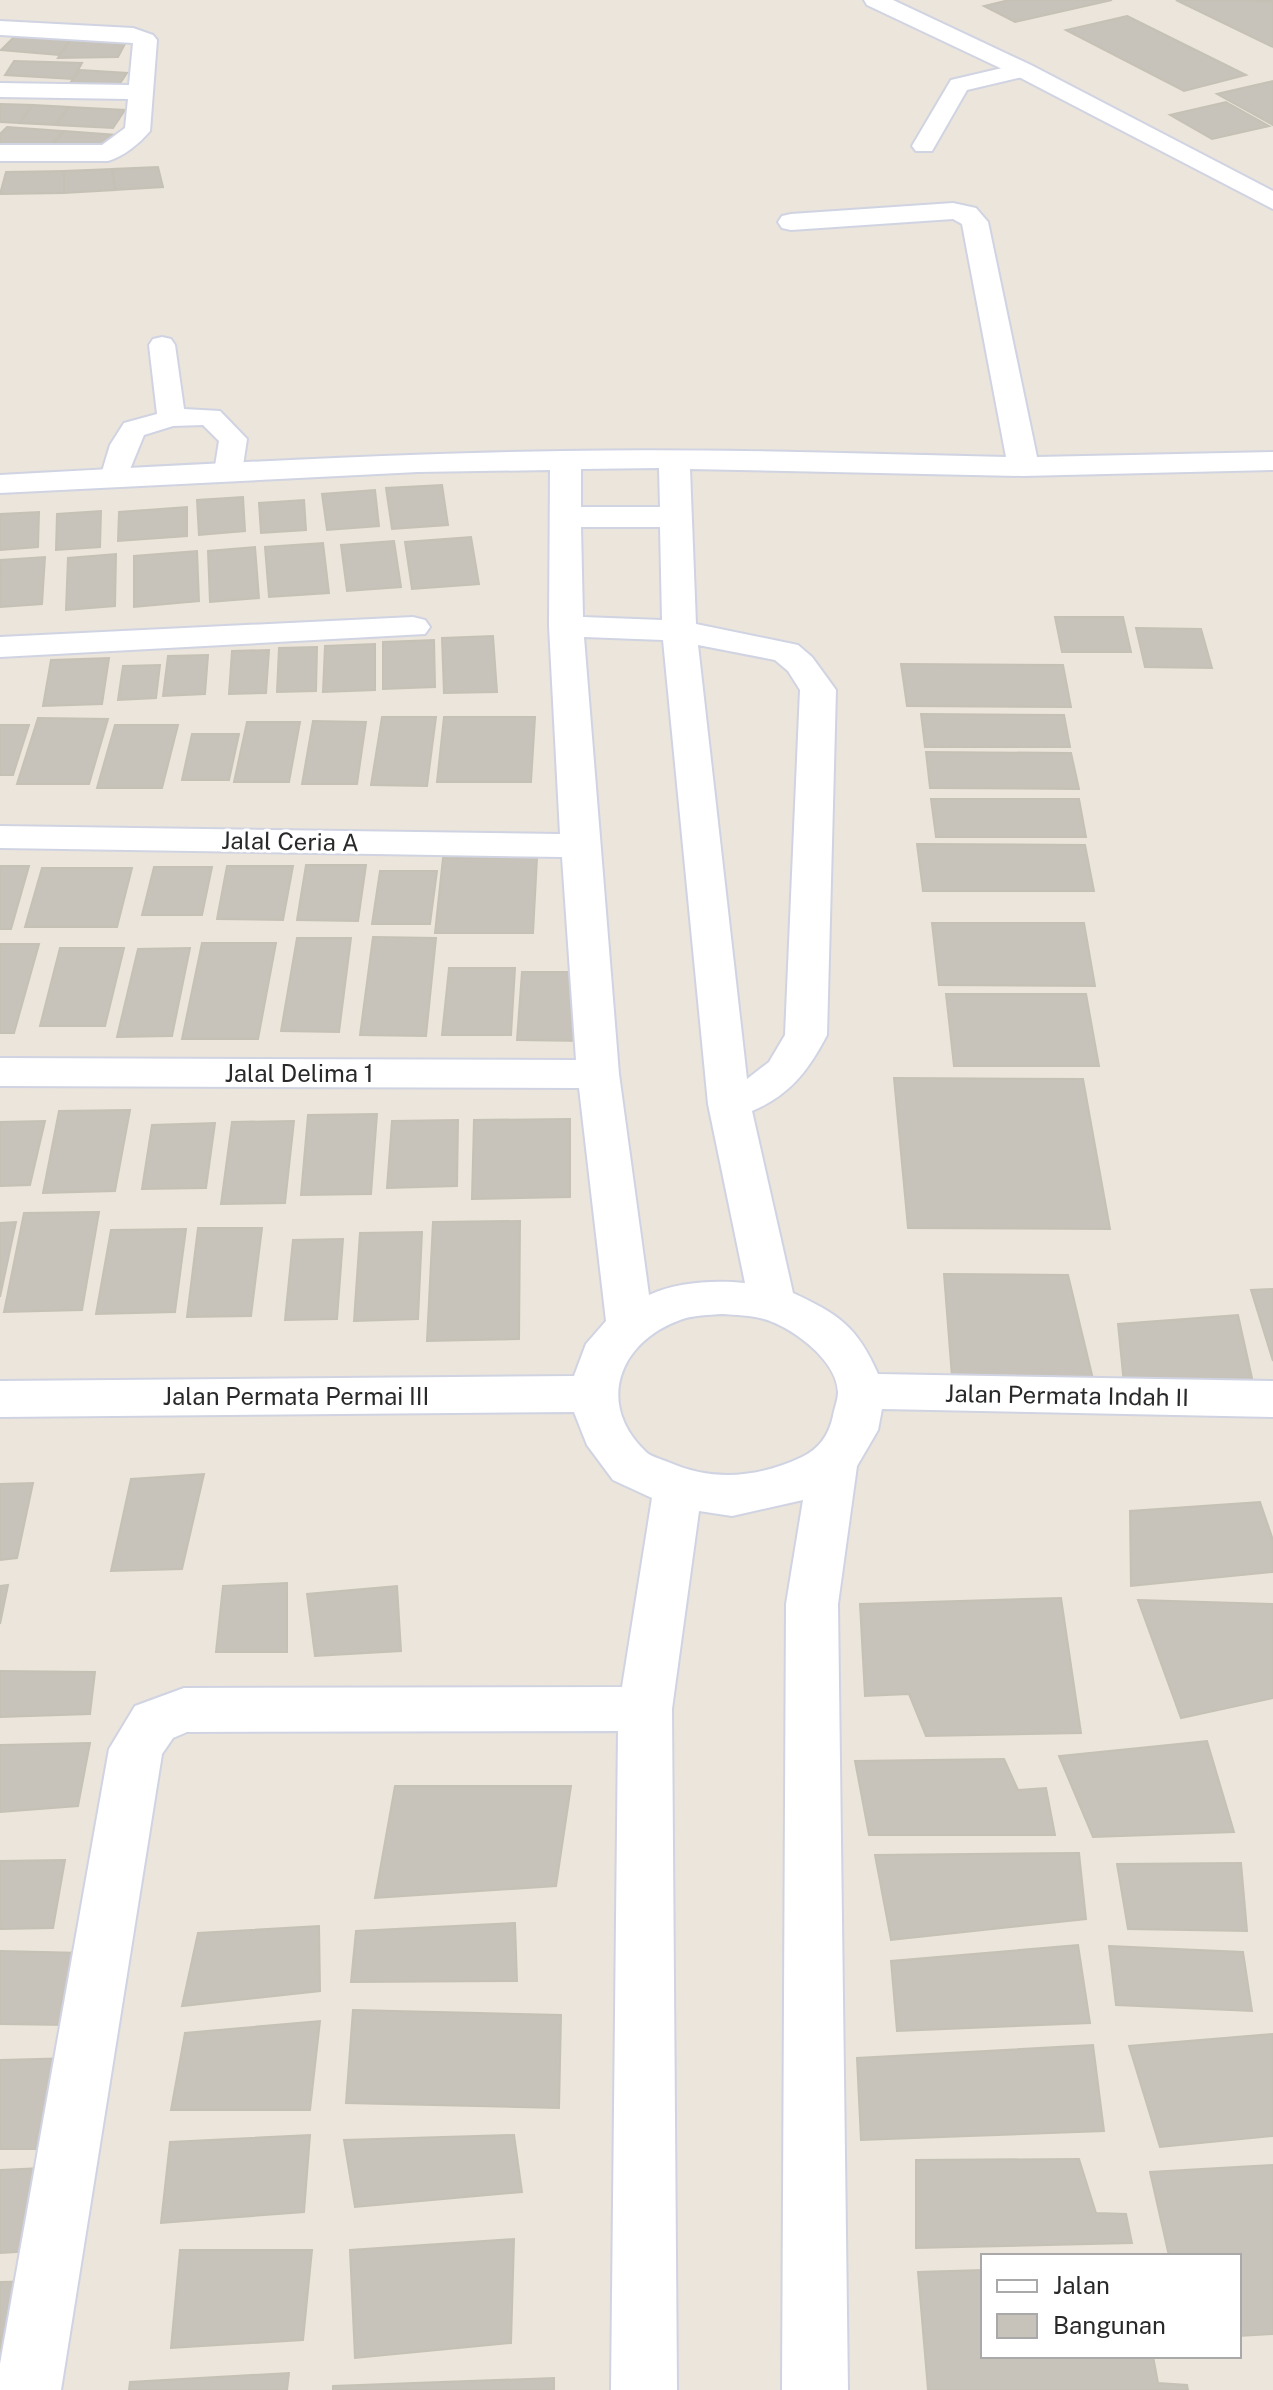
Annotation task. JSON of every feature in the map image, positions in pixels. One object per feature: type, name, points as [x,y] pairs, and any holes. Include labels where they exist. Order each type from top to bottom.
[{"type":"street","points":[[875,0],[1023,70],[1273,201]]},
{"type":"street","points":[[0,28],[133,35],[145,40],[137,131],[108,153],[0,153]]},
{"type":"street","points":[[0,90],[139,92]]},
{"type":"street","points":[[791,222],[953,211],[967,214],[975,222],[1023,467]]},
{"type":"street","points":[[674,459],[679,631],[729,1104],[772,1303]]},
{"type":"street","points":[[0,484],[565,460],[674,459],[1023,467],[1273,461]]},
{"type":"street","points":[[565,460],[566,626],[580,846],[598,1074],[630,1325]]},
{"type":"street","points":[[567,517],[676,517]]},
{"type":"street","points":[[566,626],[679,631],[786,652],[800,664],[818,690],[806,1035],[790,1067],[766,1089],[729,1104]]},
{"type":"street","points":[[0,647],[413,627]]},
{"type":"street","name":"Jalal Ceria A","points":[[0,837],[580,846]]},
{"type":"street","name":"Jalal Delima 1","points":[[0,1072],[598,1074]]},
{"type":"street","points":[[815,2390],[812,1604],[833,1464],[854,1430],[862,1391],[846,1354],[817,1324],[772,1303],[722,1297],[672,1304],[630,1325],[603,1356],[592,1394],[604,1432],[630,1467],[678,1488],[732,1497],[785,1487],[833,1464]]},
{"type":"street","name":"Jalan Permata Indah II","points":[[862,1391],[1273,1399]]},
{"type":"street","name":"Jalan Permata Permai III","points":[[0,1399],[592,1394]]},
{"type":"street","points":[[644,2390],[645,1709],[678,1488]]},
{"type":"street","points":[[28,2390],[136,1749],[154,1722],[184,1710],[645,1709]]},
{"type":"lane","points":[[924,146],[959,85],[1023,70]]},
{"type":"lane","points":[[162,345],[171,418]]},
{"type":"lane","points":[[114,478],[124,445],[134,429],[171,418],[210,417],[233,439],[228,472]]},
{"type":"building","points":[[1009,0],[1112,0],[1015,22],[984,6]]},
{"type":"building","points":[[1176,0],[1273,1],[1273,47]]},
{"type":"building","points":[[1127,16],[1246,75],[1184,91],[1066,30]]},
{"type":"building","points":[[15,36],[70,40],[59,55],[1,50]]},
{"type":"building","points":[[70,40],[126,42],[118,57],[58,58]]},
{"type":"building","points":[[14,61],[82,63],[73,79],[5,75]]},
{"type":"building","points":[[80,70],[127,73],[119,85],[70,83]]},
{"type":"building","points":[[1273,81],[1273,125],[1217,94]]},
{"type":"building","points":[[1226,102],[1269,126],[1212,139],[1170,115]]},
{"type":"building","points":[[0,104],[33,105],[19,123],[0,122]]},
{"type":"building","points":[[33,105],[69,107],[56,125],[19,123]]},
{"type":"building","points":[[69,107],[125,110],[113,128],[56,125]]},
{"type":"building","points":[[7,127],[64,131],[49,148],[0,144],[0,134]]},
{"type":"building","points":[[64,131],[119,135],[104,152],[49,148]]},
{"type":"building","points":[[158,167],[163,187],[115,190],[112,169]]},
{"type":"building","points":[[112,169],[115,190],[64,193],[64,171]]},
{"type":"building","points":[[64,171],[64,193],[0,194],[6,172]]},
{"type":"building","points":[[442,485],[448,525],[392,529],[386,488]]},
{"type":"building","points":[[375,490],[379,526],[327,530],[322,494]]},
{"type":"building","points":[[243,497],[245,531],[199,535],[197,500]]},
{"type":"building","points":[[304,500],[306,530],[261,533],[259,503]]},
{"type":"building","points":[[187,507],[187,536],[118,541],[119,512]]},
{"type":"building","points":[[101,511],[100,547],[56,550],[57,514]]},
{"type":"building","points":[[39,512],[38,547],[0,550],[0,514]]},
{"type":"building","points":[[471,537],[479,584],[412,589],[405,542]]},
{"type":"building","points":[[394,541],[401,587],[347,591],[341,545]]},
{"type":"building","points":[[323,543],[329,593],[269,597],[265,547]]},
{"type":"building","points":[[255,547],[259,598],[210,602],[208,551]]},
{"type":"building","points":[[197,551],[199,601],[134,607],[134,556]]},
{"type":"building","points":[[116,554],[115,606],[66,610],[68,558]]},
{"type":"building","points":[[45,557],[42,604],[0,607],[1,560]]},
{"type":"building","points":[[1055,617],[1123,617],[1131,652],[1062,652]]},
{"type":"building","points":[[1136,628],[1201,629],[1212,668],[1145,667]]},
{"type":"building","points":[[493,636],[497,692],[444,693],[442,638]]},
{"type":"building","points":[[434,640],[435,687],[383,689],[383,642]]},
{"type":"building","points":[[375,644],[375,690],[323,692],[325,646]]},
{"type":"building","points":[[317,647],[316,691],[277,692],[279,648]]},
{"type":"building","points":[[269,650],[266,693],[229,694],[232,651]]},
{"type":"building","points":[[208,655],[205,694],[163,696],[168,656]]},
{"type":"building","points":[[109,658],[102,704],[43,706],[51,660]]},
{"type":"building","points":[[901,664],[1063,665],[1071,707],[907,706]]},
{"type":"building","points":[[160,665],[156,698],[118,700],[123,666]]},
{"type":"building","points":[[921,714],[1064,715],[1070,747],[925,747]]},
{"type":"building","points":[[382,717],[436,717],[427,786],[371,785]]},
{"type":"building","points":[[444,717],[535,717],[531,782],[437,782]]},
{"type":"building","points":[[38,718],[108,719],[89,784],[17,784]]},
{"type":"building","points":[[313,721],[366,722],[357,784],[302,784]]},
{"type":"building","points":[[247,722],[300,722],[289,782],[234,782]]},
{"type":"building","points":[[0,725],[29,725],[13,775],[0,775]]},
{"type":"building","points":[[115,725],[178,725],[162,788],[97,788]]},
{"type":"building","points":[[192,734],[239,734],[229,780],[182,780]]},
{"type":"building","points":[[926,752],[1071,753],[1079,789],[930,788]]},
{"type":"building","points":[[931,799],[1079,799],[1086,837],[936,837]]},
{"type":"building","points":[[917,844],[1085,845],[1094,891],[923,891]]},
{"type":"building","points":[[443,858],[537,858],[533,933],[435,933]]},
{"type":"building","points":[[306,865],[366,865],[358,921],[297,920]]},
{"type":"building","points":[[0,866],[29,866],[11,929],[0,929]]},
{"type":"building","points":[[227,866],[293,866],[283,920],[217,919]]},
{"type":"building","points":[[154,867],[212,867],[202,915],[142,915]]},
{"type":"building","points":[[42,868],[132,868],[117,927],[25,927]]},
{"type":"building","points":[[380,871],[437,871],[430,924],[372,924]]},
{"type":"building","points":[[932,923],[1084,923],[1095,986],[939,985]]},
{"type":"building","points":[[373,937],[436,938],[426,1036],[360,1035]]},
{"type":"building","points":[[297,938],[351,938],[339,1032],[281,1031]]},
{"type":"building","points":[[202,943],[276,943],[258,1039],[182,1039]]},
{"type":"building","points":[[0,944],[39,944],[14,1033],[0,1033]]},
{"type":"building","points":[[60,948],[124,948],[105,1026],[40,1026]]},
{"type":"building","points":[[190,948],[172,1036],[117,1037],[138,949]]},
{"type":"building","points":[[449,968],[515,968],[511,1035],[442,1035]]},
{"type":"building","points":[[522,972],[589,972],[587,1041],[517,1040]]},
{"type":"building","points":[[946,994],[1086,994],[1099,1066],[954,1066]]},
{"type":"building","points":[[894,1078],[1083,1079],[1110,1229],[908,1228]]},
{"type":"building","points":[[130,1110],[115,1191],[43,1193],[59,1111]]},
{"type":"building","points":[[377,1114],[371,1194],[301,1195],[308,1115]]},
{"type":"building","points":[[570,1119],[570,1197],[472,1199],[474,1120]]},
{"type":"building","points":[[458,1120],[457,1186],[387,1188],[392,1121]]},
{"type":"building","points":[[45,1121],[30,1185],[0,1186],[0,1122]]},
{"type":"building","points":[[294,1121],[285,1203],[221,1204],[232,1122]]},
{"type":"building","points":[[215,1123],[206,1188],[142,1189],[152,1125]]},
{"type":"building","points":[[99,1212],[82,1310],[4,1312],[24,1213]]},
{"type":"building","points":[[520,1221],[519,1339],[427,1341],[433,1222]]},
{"type":"building","points":[[16,1222],[0,1297],[0,1223]]},
{"type":"building","points":[[198,1228],[262,1228],[251,1316],[187,1317]]},
{"type":"building","points":[[186,1229],[175,1312],[96,1314],[111,1230]]},
{"type":"building","points":[[422,1232],[418,1319],[354,1321],[360,1233]]},
{"type":"building","points":[[343,1239],[337,1319],[285,1320],[293,1240]]},
{"type":"building","points":[[944,1274],[1068,1275],[1093,1379],[953,1390]]},
{"type":"building","points":[[1273,1289],[1273,1361],[1251,1290]]},
{"type":"building","points":[[1238,1315],[1252,1378],[1124,1384],[1118,1324]]},
{"type":"building","points":[[204,1474],[182,1569],[111,1571],[131,1479]]},
{"type":"building","points":[[33,1483],[17,1558],[0,1560],[0,1484]]},
{"type":"building","points":[[1260,1502],[1273,1540],[1273,1572],[1131,1586],[1130,1511]]},
{"type":"building","points":[[287,1583],[287,1652],[216,1652],[223,1586]]},
{"type":"building","points":[[8,1585],[0,1624],[0,1586]]},
{"type":"building","points":[[397,1586],[401,1651],[315,1656],[307,1594]]},
{"type":"building","points":[[1061,1598],[1081,1733],[926,1736],[909,1694],[865,1696],[860,1604]]},
{"type":"building","points":[[1138,1600],[1273,1604],[1273,1698],[1181,1718]]},
{"type":"building","points":[[0,1671],[95,1672],[90,1714],[0,1717]]},
{"type":"building","points":[[1207,1741],[1234,1832],[1093,1837],[1059,1756]]},
{"type":"building","points":[[90,1743],[78,1806],[0,1812],[0,1745]]},
{"type":"building","points":[[1004,1759],[1018,1790],[1046,1788],[1055,1835],[869,1835],[855,1761]]},
{"type":"building","points":[[395,1786],[571,1786],[556,1886],[375,1898]]},
{"type":"building","points":[[1079,1853],[1086,1919],[891,1940],[875,1855]]},
{"type":"building","points":[[65,1860],[53,1928],[0,1929],[0,1861]]},
{"type":"building","points":[[1241,1863],[1247,1931],[1128,1929],[1117,1864]]},
{"type":"building","points":[[515,1923],[517,1981],[351,1982],[356,1931]]},
{"type":"building","points":[[319,1926],[320,1991],[182,2006],[198,1933]]},
{"type":"building","points":[[1078,1945],[1090,2023],[897,2031],[891,1961]]},
{"type":"building","points":[[1109,1946],[1243,1952],[1252,2011],[1116,2005]]},
{"type":"building","points":[[0,1951],[83,1953],[68,2025],[0,2024]]},
{"type":"building","points":[[353,2010],[561,2015],[559,2108],[346,2103]]},
{"type":"building","points":[[320,2021],[310,2110],[171,2110],[185,2033]]},
{"type":"building","points":[[1273,2034],[1273,2136],[1160,2147],[1129,2046]]},
{"type":"building","points":[[1093,2045],[1104,2131],[861,2140],[857,2058]]},
{"type":"building","points":[[74,2058],[61,2149],[0,2149],[0,2060]]},
{"type":"building","points":[[310,2135],[304,2212],[161,2223],[170,2142]]},
{"type":"building","points":[[514,2135],[522,2192],[355,2207],[344,2140]]},
{"type":"building","points":[[1079,2159],[1096,2213],[1126,2214],[1132,2243],[916,2248],[916,2160]]},
{"type":"building","points":[[1273,2165],[1273,2334],[1241,2336],[1241,2254],[1169,2254],[1150,2172]]},
{"type":"building","points":[[41,2168],[32,2251],[0,2253],[0,2170]]},
{"type":"building","points":[[514,2239],[511,2343],[355,2358],[350,2250]]},
{"type":"building","points":[[180,2250],[312,2250],[303,2340],[171,2348]]},
{"type":"building","points":[[981,2270],[981,2358],[1153,2358],[1158,2383],[1187,2385],[1188,2390],[928,2390],[918,2272]]},
{"type":"building","points":[[43,2281],[0,2367],[0,2282]]},
{"type":"building","points":[[289,2373],[287,2390],[129,2390],[130,2382]]},
{"type":"building","points":[[554,2378],[554,2390],[333,2390],[333,2386]]}]
